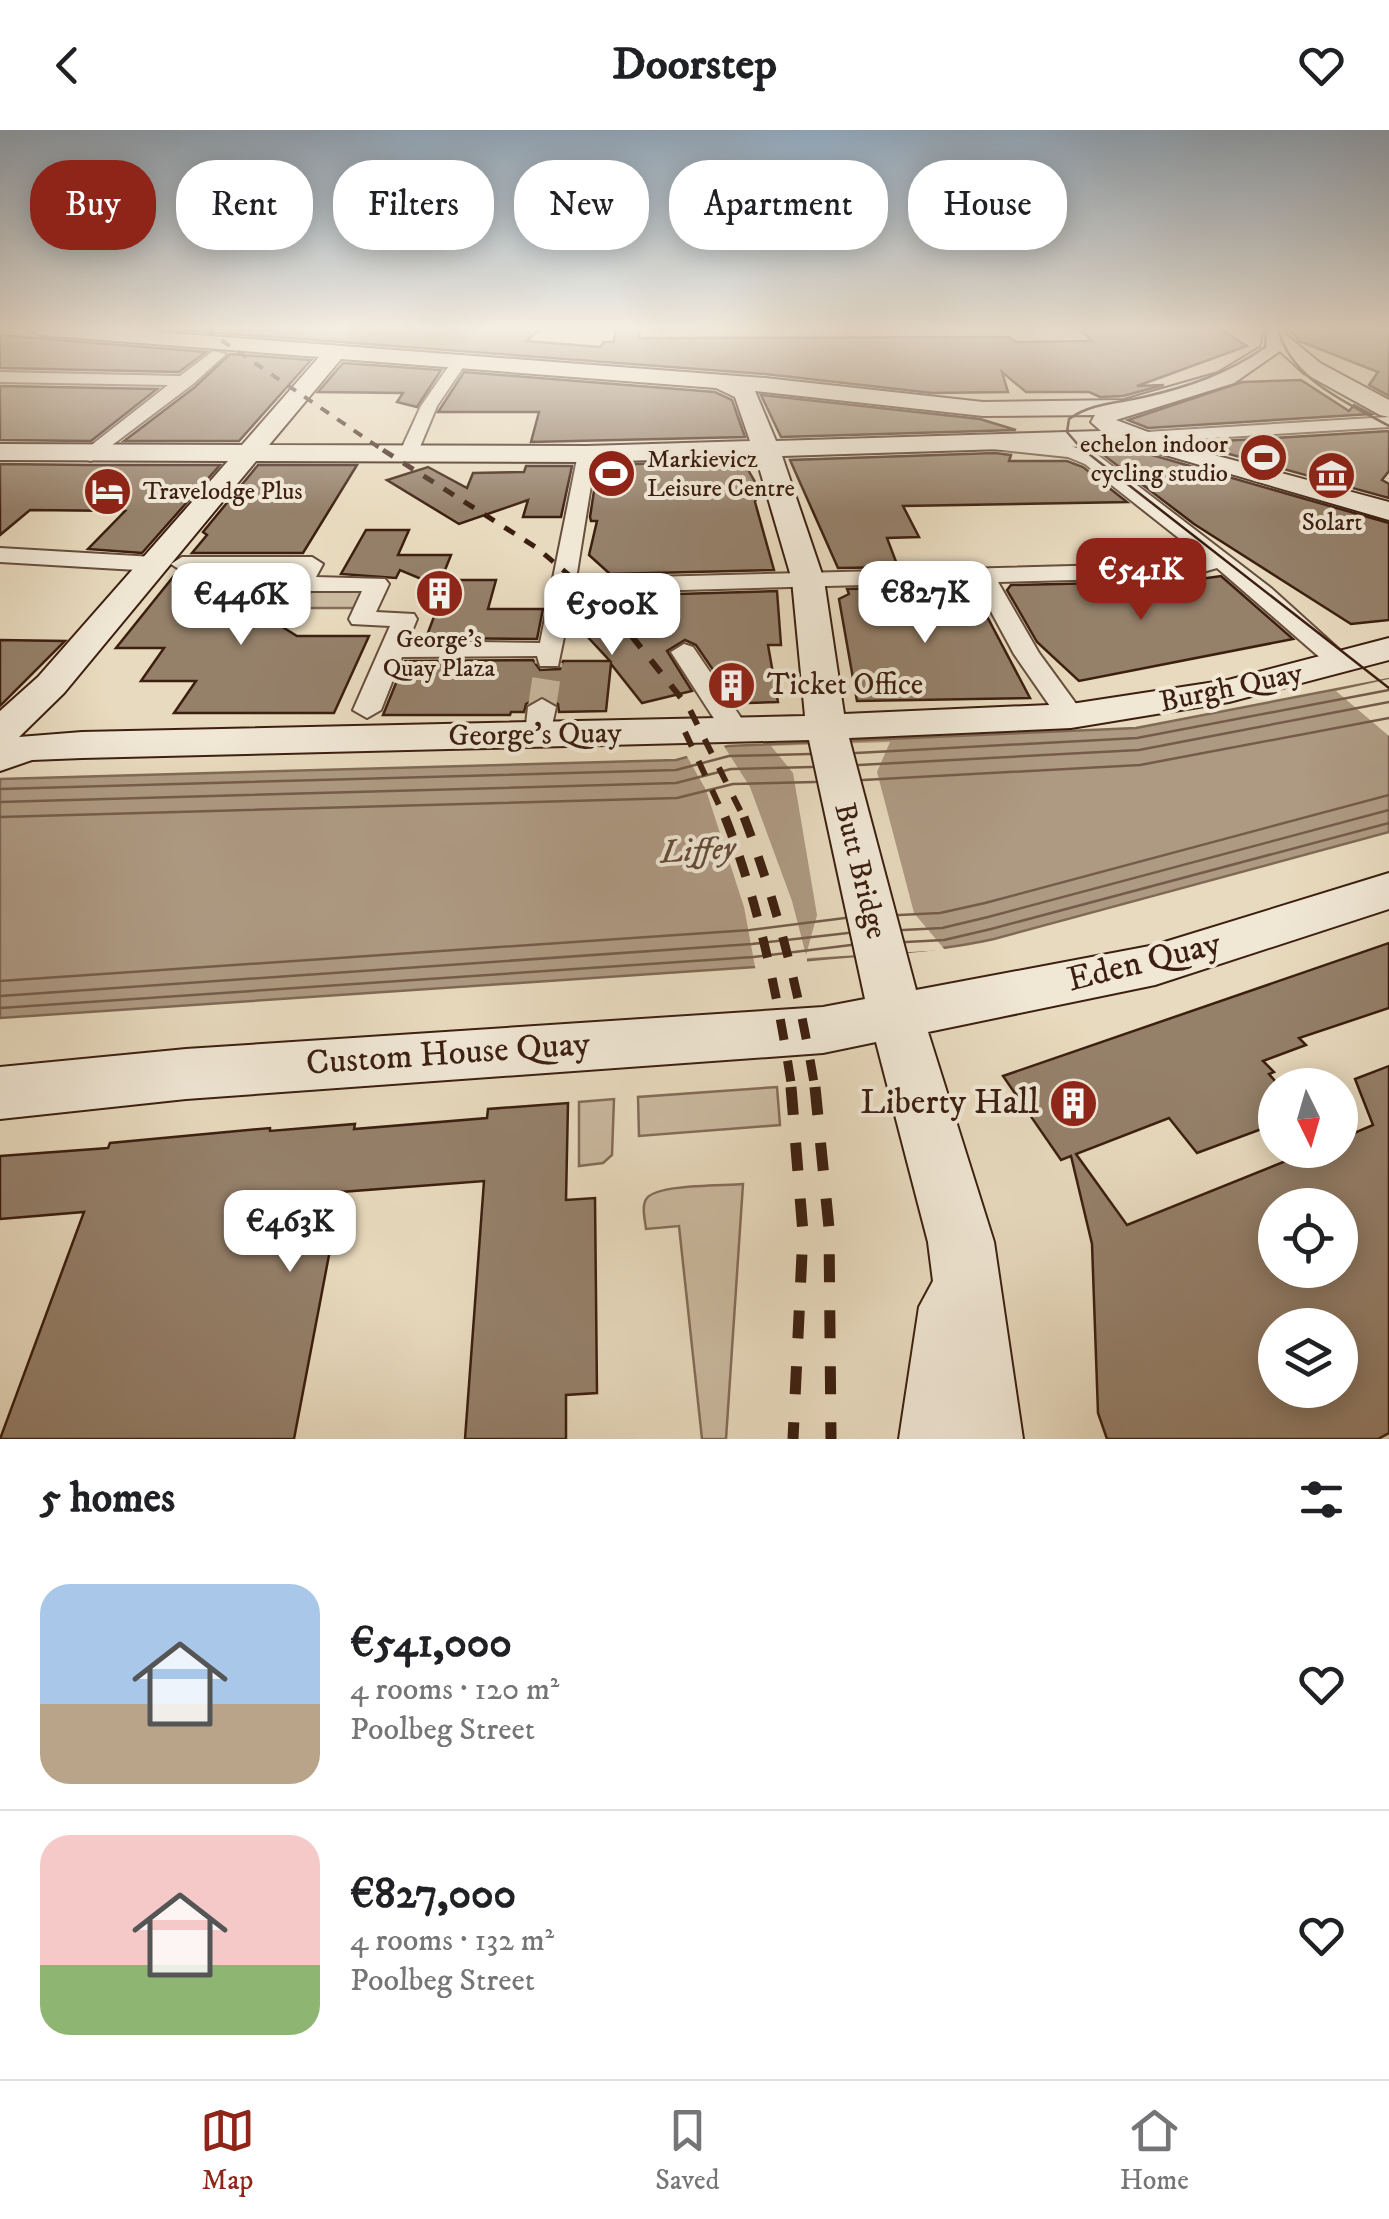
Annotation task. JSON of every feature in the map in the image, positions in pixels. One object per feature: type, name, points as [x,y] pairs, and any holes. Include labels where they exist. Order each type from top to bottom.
[{"type":"main road","points":[[0,733],[31,708],[168,564],[244,456],[302,390]]},
{"type":"main road","name":"Butt Bridge","points":[[738,390],[745,394],[783,494],[808,580],[828,733],[889,988],[961,1242]]},
{"type":"main road","points":[[793,390],[959,407],[1124,407]]},
{"type":"main road","points":[[1190,390],[1108,412],[1104,422],[1110,430],[1130,438],[1389,511]]},
{"type":"main road","points":[[1349,390],[1385,414]]},
{"type":"main road","points":[[0,452],[244,456],[588,454],[1130,438]]},
{"type":"main road","name":"Burgh Quay","points":[[1071,716],[1166,704],[1389,649]]},
{"type":"main road","name":"George's Quay","points":[[0,758],[27,748],[540,720],[828,733],[1071,716]]},
{"type":"main road","name":"Eden Quay","points":[[889,988],[1156,964],[1389,891]]},
{"type":"main road","name":"Custom House Quay","points":[[0,1092],[225,1071],[823,1030],[889,988]]},
{"type":"main road","points":[[936,1439],[961,1242]]},
{"type":"main road","points":[[961,1242],[986,1439]]},
{"type":"street","points":[[91,455],[175,390]]},
{"type":"street","points":[[408,454],[439,390]]},
{"type":"street","points":[[1130,438],[1385,414]]},
{"type":"street","points":[[998,444],[1071,452],[1092,460],[1222,560],[1341,663]]},
{"type":"street","points":[[392,650],[542,655],[564,586],[588,454]]},
{"type":"street","points":[[0,554],[168,564],[312,564],[282,615]]},
{"type":"street","points":[[564,586],[1186,570],[1222,560]]},
{"type":"street","points":[[984,577],[1026,654],[1071,716]]},
{"type":"street","points":[[300,584],[377,584],[361,619],[405,619],[367,710]]},
{"type":"street","points":[[684,652],[736,731]]},
{"type":"shaded area","points":[[313,588],[368,588],[358,608],[302,608]]},
{"type":"shaded area","points":[[777,1087],[780,1125],[639,1136],[638,1097]]},
{"type":"shaded area","points":[[614,1099],[612,1155],[603,1163],[579,1166],[579,1102]]},
{"type":"shaded area","points":[[743,1184],[726,1439],[702,1439],[679,1226],[646,1229],[644,1205],[647,1198],[664,1190]]},
{"type":"water","name":"Liffey","points":[[1389,679],[1389,832],[994,939],[755,967],[0,1018],[0,779],[676,760],[728,746],[1136,728]]},
{"type":"pier","points":[[1389,679],[1389,736],[1336,691]]},
{"type":"pier","points":[[890,742],[877,772],[914,913],[945,950],[807,958],[807,963],[756,972],[744,907],[706,790],[685,753],[722,743],[750,787],[792,901],[806,955],[817,915],[793,773],[771,746]]},
{"type":"building","points":[[0,390],[156,390],[91,441],[0,440]]},
{"type":"building","points":[[191,390],[284,390],[239,441],[124,441]]},
{"type":"building","points":[[428,390],[417,407],[397,402],[403,393],[318,392]]},
{"type":"building","points":[[452,390],[715,392],[732,400],[745,437],[531,442],[539,412],[438,412]]},
{"type":"building","points":[[906,390],[1008,392],[932,393]]},
{"type":"building","points":[[1145,390],[1100,397],[1089,392],[1026,392]]},
{"type":"building","points":[[1218,390],[1317,390],[1349,411],[1354,405],[1371,414],[1148,428],[1128,420]]},
{"type":"building","points":[[761,395],[980,419],[1016,430],[781,437]]},
{"type":"building","points":[[1389,431],[1389,471],[1382,480],[1389,484],[1389,498],[1189,443]]},
{"type":"building","points":[[1131,449],[1389,523],[1389,620],[1351,624],[1194,524],[1097,450]]},
{"type":"building","points":[[1011,455],[1009,461],[1067,461],[1083,467],[1127,502],[903,506],[919,537],[887,538],[898,567],[838,568],[790,460]]},
{"type":"building","points":[[743,461],[759,489],[755,502],[774,570],[610,574],[589,555],[597,521],[590,517],[598,465]]},
{"type":"building","name":"Travelodge Plus","points":[[0,464],[220,465],[142,553],[88,549],[125,511],[30,510],[0,535]]},
{"type":"building","points":[[258,465],[357,465],[303,553],[192,553],[207,535],[203,532]]},
{"type":"building","points":[[526,466],[572,466],[561,517],[523,517],[528,500],[459,524],[387,480],[428,467],[467,488],[473,473],[524,472]]},
{"type":"building","name":"George's Quay Plaza","points":[[366,530],[409,530],[398,555],[451,555],[441,580],[496,580],[488,609],[543,609],[537,639],[426,638],[438,606],[422,606],[431,583],[400,570],[396,578],[341,574]]},
{"type":"building","points":[[177,572],[290,575],[267,613],[268,618],[297,636],[369,636],[334,713],[174,713],[196,681],[141,681],[164,648],[116,648]]},
{"type":"building","points":[[1221,576],[1293,639],[1079,681],[1037,642],[1007,590],[1011,585],[1186,581]]},
{"type":"building","points":[[971,586],[1030,698],[857,701],[839,599],[849,594],[847,589]]},
{"type":"building","points":[[777,591],[781,645],[768,645],[778,702],[748,703],[731,696],[696,645],[685,640],[667,651],[692,691],[642,703],[611,664],[606,711],[559,712],[558,704],[540,696],[526,704],[524,712],[510,715],[383,715],[405,661],[533,660],[540,670],[560,669],[563,661],[610,661],[571,619],[575,603],[608,596]]},
{"type":"building","points":[[0,640],[65,641],[0,706]]},
{"type":"building","points":[[1389,943],[1389,1008],[1299,1038],[1306,1045],[1263,1061],[1270,1068],[1258,1068],[1258,1130],[1197,1153],[1169,1118],[1076,1154],[1127,1225],[1268,1168],[1358,1168],[1358,1131],[1373,1125],[1358,1078],[1389,1066],[1389,1433],[1378,1439],[1107,1439],[1098,1413],[1092,1244],[1071,1156],[1061,1160],[1003,1076]]},
{"type":"building","points":[[568,1103],[566,1200],[595,1198],[597,1393],[566,1395],[566,1439],[465,1439],[484,1181],[341,1192],[294,1439],[0,1439],[84,1212],[0,1219],[0,1156],[108,1148],[110,1143],[270,1128],[355,1124],[354,1129],[487,1118],[488,1109]]},
{"type":"tunnel","points":[[542,707],[549,661]]},
{"type":"tram line","points":[[1171,390],[1086,410],[1069,419],[1067,432],[1080,447],[1389,688]]},
{"type":"tram line","points":[[1326,390],[1389,426]]},
{"type":"railway","points":[[295,390],[387,453]]},
{"type":"railway","points":[[383,450],[537,548],[612,611]]},
{"type":"railway","points":[[612,611],[689,708],[745,820]]},
{"type":"railway","points":[[685,732],[726,820]]},
{"type":"railway","points":[[725,817],[766,951],[792,1089]]},
{"type":"railway","points":[[744,817],[787,951],[815,1089]]},
{"type":"railway","points":[[791,1087],[803,1233],[793,1439]]},
{"type":"railway","points":[[815,1087],[829,1228],[831,1439]]},
{"type":"place","name":"echelon indoor cycling studio","points":[[1263,458]]},
{"type":"place","name":"Markievicz Leisure Centre","points":[[612,473]]},
{"type":"place","name":"Solart","points":[[1332,476]]},
{"type":"place","name":"Travelodge Plus","points":[[108,491]]},
{"type":"place","name":"George's Quay Plaza","points":[[439,593]]},
{"type":"place","name":"Ticket Office","points":[[732,685]]},
{"type":"place","name":"Liberty Hall","points":[[1074,1103]]}]
